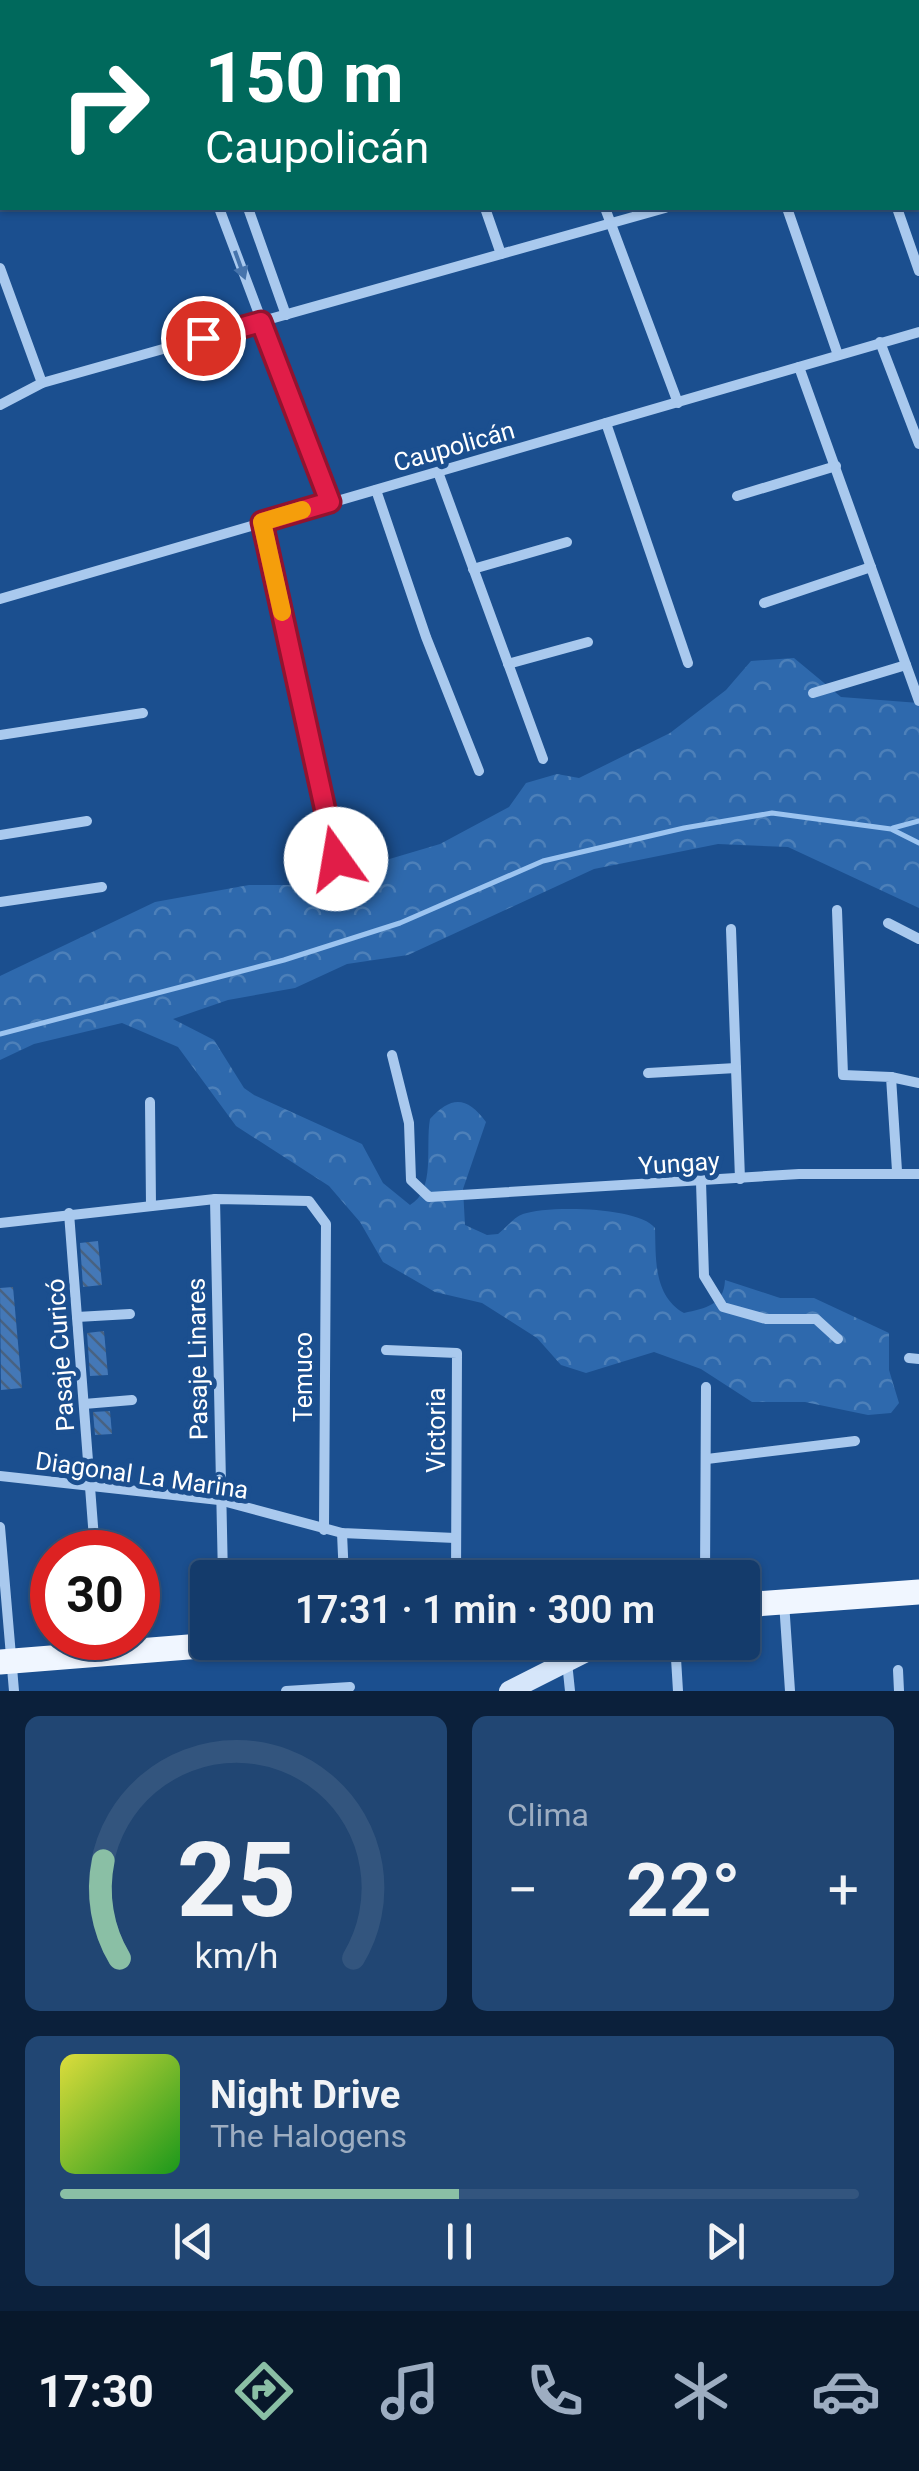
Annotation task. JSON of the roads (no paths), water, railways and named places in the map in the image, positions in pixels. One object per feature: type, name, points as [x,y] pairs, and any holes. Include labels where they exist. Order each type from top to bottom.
[{"type":"main road","points":[[760,1604],[919,1592]]},
{"type":"main road","points":[[160,1645],[190,1644]]},
{"type":"main road","points":[[9,1674],[56,1660]]},
{"type":"street","points":[[220,210],[330,502]]},
{"type":"street","points":[[249,210],[286,315]]},
{"type":"street","points":[[486,210],[501,254]]},
{"type":"street","points":[[606,210],[678,403]]},
{"type":"street","points":[[0,406],[42,383],[658,210]]},
{"type":"street","points":[[788,210],[838,355]]},
{"type":"street","points":[[898,210],[919,271]]},
{"type":"street","points":[[0,268],[42,383]]},
{"type":"street","points":[[0,314],[16,310]]},
{"type":"street","name":"Caupolicán","points":[[0,600],[919,332]]},
{"type":"street","points":[[880,342],[919,444]]},
{"type":"street","points":[[798,367],[919,701]]},
{"type":"street","points":[[606,422],[688,664]]},
{"type":"street","points":[[737,496],[836,466]]},
{"type":"street","points":[[438,472],[543,759]]},
{"type":"street","points":[[376,490],[426,636],[479,771]]},
{"type":"street","points":[[262,522],[336,859]]},
{"type":"street","points":[[473,569],[567,542]]},
{"type":"street","points":[[764,603],[871,567]]},
{"type":"street","points":[[508,664],[588,642]]},
{"type":"street","points":[[813,693],[906,665]]},
{"type":"street","points":[[0,735],[142,713]]},
{"type":"street","points":[[0,835],[88,821]]},
{"type":"street","points":[[0,902],[102,887]]},
{"type":"street","points":[[837,910],[843,1075],[892,1077],[919,1083]]},
{"type":"street","points":[[888,923],[919,939]]},
{"type":"street","points":[[731,929],[740,1179]]},
{"type":"street","name":"Yungay","points":[[392,1055],[409,1123],[411,1180],[423,1194],[441,1197],[897,1171],[919,1174]]},
{"type":"street","points":[[648,1073],[736,1068]]},
{"type":"street","points":[[892,1077],[897,1171]]},
{"type":"street","points":[[150,1102],[151,1206]]},
{"type":"street","points":[[700,1182],[704,1276],[723,1307],[766,1319],[816,1319],[838,1340]]},
{"type":"street","points":[[0,1223],[215,1199]]},
{"type":"street","name":"Temuco","points":[[215,1199],[309,1201],[326,1224],[324,1530]]},
{"type":"street","name":"Pasaje Linares","points":[[215,1199],[223,1560]]},
{"type":"street","name":"Pasaje Curicó","points":[[69,1214],[93,1530]]},
{"type":"street","points":[[77,1317],[130,1314]]},
{"type":"street","name":"Victoria","points":[[386,1350],[457,1353],[456,1560]]},
{"type":"street","points":[[705,1560],[706,1387]]},
{"type":"street","points":[[84,1404],[132,1400]]},
{"type":"street","points":[[707,1459],[855,1442]]},
{"type":"street","name":"Diagonal La Marina","points":[[0,1476],[219,1500],[342,1533],[456,1538]]},
{"type":"street","points":[[0,1526],[9,1674],[28,1691]]},
{"type":"street","points":[[342,1533],[343,1560]]},
{"type":"street","points":[[784,1602],[790,1691]]},
{"type":"street","points":[[675,1660],[678,1691]]},
{"type":"street","points":[[509,1691],[567,1661],[570,1691]]},
{"type":"street","points":[[898,1670],[899,1691]]},
{"type":"street","points":[[286,1691],[350,1686]]},
{"type":"waterway","points":[[0,1034],[284,960],[400,923],[543,861],[684,828],[772,813],[891,829],[919,843]]},
{"type":"waterway","points":[[893,828],[919,821]]}]
